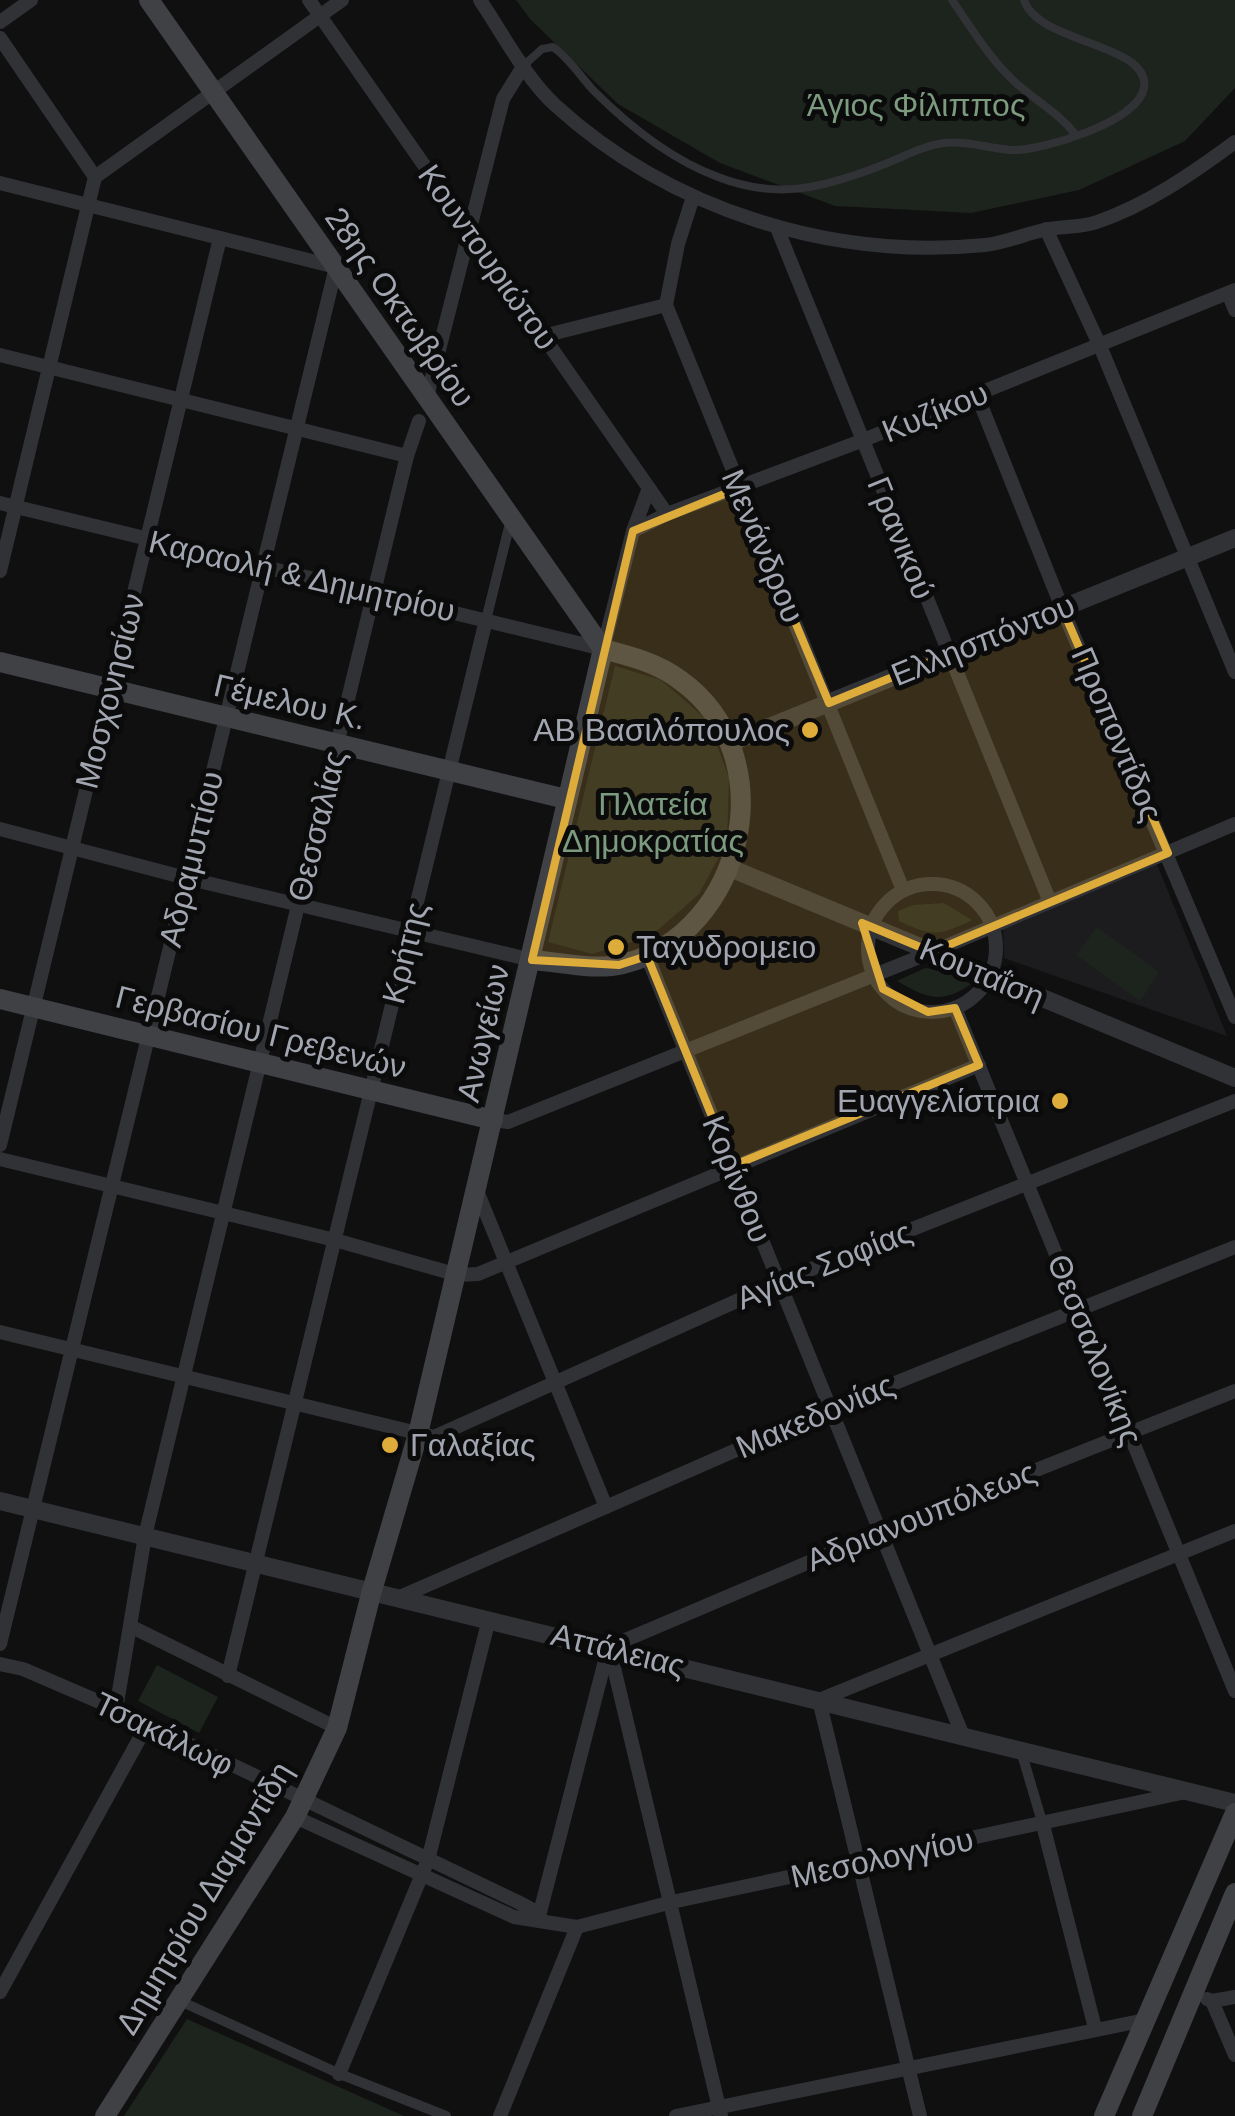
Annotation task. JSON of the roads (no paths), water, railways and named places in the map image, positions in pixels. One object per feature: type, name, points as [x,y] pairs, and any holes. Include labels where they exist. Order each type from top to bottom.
[{"type":"main road","name":"28ης Οκτωβρίου","points":[[149,0],[603,650]]},
{"type":"main road","points":[[532,960],[619,965],[647,956],[698,918],[730,868],[740,835],[740,778],[730,743],[708,707],[684,682],[651,663],[603,650]]},
{"type":"main road","name":"Ανωγείων","points":[[372,1591],[468,1274],[477,1192],[501,1121],[566,799],[603,650]]},
{"type":"main road","name":"Γέμελου Κ.","points":[[0,662],[566,799]]},
{"type":"main road","name":"Γερβασίου Γρεβενών","points":[[0,1000],[501,1121]]},
{"type":"main road","name":"Δημητρίου Διαμαντίδη","points":[[105,2116],[299,1809],[337,1728],[372,1591]]},
{"type":"main road","points":[[1104,2116],[1235,1813]]},
{"type":"main road","points":[[1142,2116],[1203,1998],[1235,1894]]},
{"type":"street","points":[[0,22],[31,0]]},
{"type":"street","name":"Κουντουριώτου","points":[[308,0],[667,514]]},
{"type":"street","points":[[0,571],[7,505],[49,367],[95,177],[342,0]]},
{"type":"street","points":[[480,0],[553,104],[620,154],[694,197],[777,228],[881,246],[987,244],[1046,229],[1094,223],[1201,168],[1235,142]]},
{"type":"street","points":[[0,38],[95,177]]},
{"type":"street","name":"Θεσσαλίας","points":[[116,1709],[145,1536],[407,456],[427,398],[503,100],[524,65]]},
{"type":"street","points":[[0,183],[336,267]]},
{"type":"street","points":[[543,336],[666,305],[678,244],[694,197]]},
{"type":"street","name":"Γρανικού","points":[[777,228],[1050,902]]},
{"type":"street","points":[[1046,229],[1100,346],[1235,672]]},
{"type":"street","name":"Μοσχονησίων","points":[[0,1145],[220,238]]},
{"type":"street","name":"Αδραμυττίου","points":[[0,1644],[336,267]]},
{"type":"street","points":[[1232,292],[1235,310]]},
{"type":"street","name":"Κυζίκου","points":[[633,530],[1232,292]]},
{"type":"street","name":"Μενάνδρου","points":[[666,305],[904,890]]},
{"type":"street","points":[[0,355],[407,456]]},
{"type":"street","name":"Προποντίδος","points":[[977,395],[1062,608],[1235,1017]]},
{"type":"street","name":"Ανωγείων","points":[[603,650],[633,530],[649,488]]},
{"type":"street","name":"Καραολή & Δημητρίου","points":[[7,505],[603,650]]},
{"type":"street","name":"Κρήτης","points":[[228,1676],[511,518]]},
{"type":"street","name":"Ελλησπόντου","points":[[730,743],[1235,538]]},
{"type":"street","points":[[501,1121],[874,976],[1235,824]]},
{"type":"street","points":[[0,829],[186,878],[532,960]]},
{"type":"street","name":"Κουταΐση","points":[[730,868],[1235,1078]]},
{"type":"street","points":[[936,884],[958,889],[982,907],[994,925],[996,948],[990,976],[976,995],[955,1008],[928,1012],[902,1004],[883,990],[874,976],[868,949],[871,927],[883,906],[904,890],[936,884]]},
{"type":"street","name":"Κορίνθου","points":[[647,956],[962,1736]]},
{"type":"street","name":"Θεσσαλονίκης","points":[[955,1008],[1235,1692]]},
{"type":"street","points":[[0,1159],[468,1274],[506,1265],[732,1166],[979,1066]]},
{"type":"street","name":"Αγίας Σοφίας","points":[[418,1434],[434,1437],[779,1282],[1235,1102]]},
{"type":"street","points":[[477,1192],[606,1506]]},
{"type":"street","name":"Μακεδονίας","points":[[400,1597],[830,1408],[1235,1247]]},
{"type":"street","points":[[0,1332],[418,1434]]},
{"type":"street","name":"Αδριανουπόλεως","points":[[609,1648],[880,1532],[1235,1390]]},
{"type":"street","name":"Αττάλειας","points":[[0,1502],[1235,1803]]},
{"type":"street","points":[[920,2116],[819,1700],[1235,1530]]},
{"type":"street","points":[[340,2074],[428,1860],[489,1619]]},
{"type":"street","points":[[130,1626],[337,1728]]},
{"type":"street","points":[[609,1648],[720,2111]]},
{"type":"street","points":[[538,1920],[609,1648]]},
{"type":"street","name":"Τσακάλωφ","points":[[0,1664],[23,1669],[116,1709],[422,1876],[526,1922],[538,1920],[577,1927]]},
{"type":"street","points":[[0,1992],[147,1725]]},
{"type":"street","points":[[1021,1751],[1095,2028]]},
{"type":"street","name":"Μεσολογγίου","points":[[577,1927],[672,1902],[1187,1792]]},
{"type":"street","name":"Τσακάλωφ","points":[[299,1809],[428,1860],[531,1909],[538,1920]]},
{"type":"street","points":[[500,2116],[577,1927]]},
{"type":"street","points":[[1235,1997],[1203,1998],[1235,2055]]},
{"type":"street","points":[[178,2000],[340,2074],[446,2116]]},
{"type":"street","points":[[676,2116],[720,2111],[908,2067],[1146,2020]]},
{"type":"lane","points":[[952,0],[994,61],[1063,118],[1076,135]]},
{"type":"lane","points":[[524,65],[542,48],[553,47],[634,128],[716,177],[756,188],[792,192],[831,184],[947,142],[1016,150],[1109,123],[1133,107],[1144,91],[1143,76],[1117,52],[1055,32],[1032,17],[1024,0]]},
{"type":"place","name":"ΑΒ Βασιλόπουλος","points":[[810,730]]},
{"type":"place","name":"Ταχυδρομειο","points":[[616,947]]},
{"type":"place","name":"Ευαγγελίστρια","points":[[1060,1101]]},
{"type":"place","name":"Γαλαξίας","points":[[390,1445]]},
{"type":"park label","name":"Άγιος Φίλιππος","points":[[916,105]]},
{"type":"park label","name":"Πλατεία Δημοκρατίας","points":[[653,822]]}]
